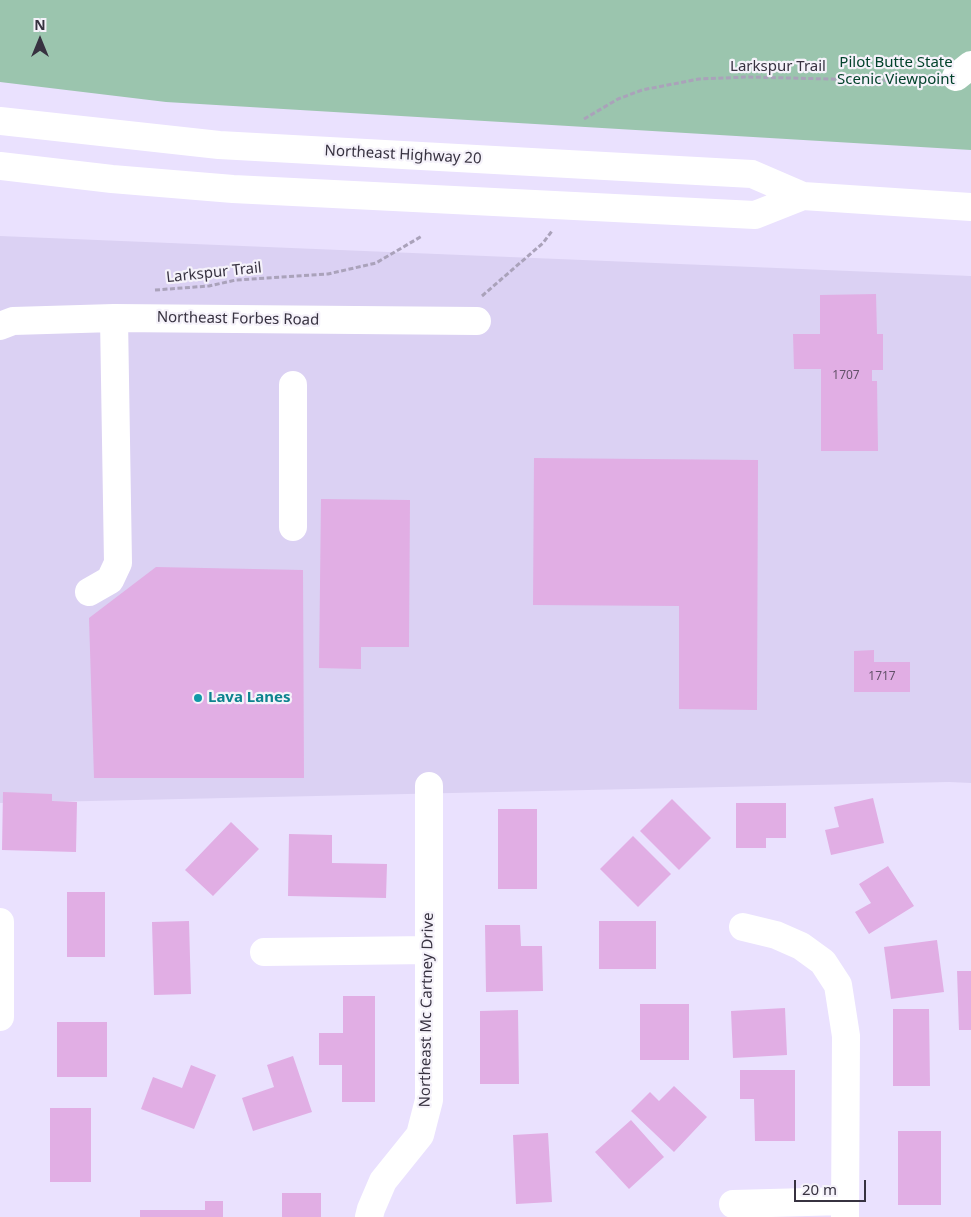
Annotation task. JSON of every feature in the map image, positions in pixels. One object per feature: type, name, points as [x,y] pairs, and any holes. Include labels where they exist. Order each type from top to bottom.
[{"type":"main road","name":"Northeast Highway 20","points":[[0,121],[219,145],[752,174],[803,196],[971,207]]},
{"type":"main road","name":"Northeast Highway 20","points":[[0,166],[112,179],[232,189],[755,215],[803,196]]},
{"type":"main road","name":"Northeast Forbes Road","points":[[0,326],[13,321],[477,310]]},
{"type":"main road","points":[[88,592],[110,580],[118,563],[114,318]]},
{"type":"main road","points":[[293,385],[293,526]]},
{"type":"main road","name":"Northeast Mc Cartney Drive","points":[[369,1217],[383,1181],[420,1134],[429,1100],[429,786]]},
{"type":"main road","points":[[0,922],[0,1017]]},
{"type":"main road","points":[[732,1204],[845,1209],[846,1036],[838,985],[822,962],[802,946],[776,935],[744,927]]},
{"type":"main road","points":[[264,952],[429,950]]},
{"type":"path","name":"Larkspur Trail","points":[[584,119],[618,100],[642,90],[699,79],[748,77],[910,81],[953,72]]},
{"type":"path","points":[[477,310],[492,289],[543,243],[554,229]]},
{"type":"path","name":"Larkspur Trail","points":[[148,291],[209,286],[236,280],[328,274],[376,263],[422,236]]},
{"type":"path","points":[[209,286],[215,290]]},
{"type":"shaded area","points":[[0,236],[971,276],[971,783],[0,803]]},
{"type":"green space","name":"Pilot Butte State Scenic Viewpoint","points":[[0,0],[971,0],[971,150],[166,102],[0,82]]},
{"type":"building","points":[[876,294],[877,334],[883,334],[883,370],[872,370],[872,381],[877,381],[878,451],[821,451],[821,369],[794,369],[793,334],[820,334],[820,295]]},
{"type":"building","points":[[534,458],[758,460],[757,710],[679,709],[679,606],[533,605]]},
{"type":"building","points":[[321,499],[410,500],[409,647],[361,647],[361,669],[319,668]]},
{"type":"building","name":"Lava Lanes","points":[[156,567],[303,570],[304,778],[94,778],[89,618]]},
{"type":"building","points":[[874,650],[874,662],[910,662],[910,692],[854,692],[854,651]]},
{"type":"building","points":[[3,792],[52,794],[52,801],[77,802],[76,852],[2,850]]},
{"type":"building","points":[[873,798],[884,843],[831,855],[825,830],[839,827],[834,807]]},
{"type":"building","points":[[672,799],[711,838],[679,870],[640,831]]},
{"type":"building","points":[[736,803],[786,803],[786,838],[766,838],[766,848],[736,848]]},
{"type":"building","points":[[498,809],[537,809],[537,889],[498,889]]},
{"type":"building","points":[[231,822],[259,849],[213,896],[185,870]]},
{"type":"building","points":[[289,834],[332,835],[332,863],[387,864],[386,898],[288,896]]},
{"type":"building","points":[[633,836],[671,874],[638,907],[600,869]]},
{"type":"building","points":[[888,866],[914,906],[869,934],[855,912],[871,903],[859,884]]},
{"type":"building","points":[[67,892],[105,892],[105,957],[67,957]]},
{"type":"building","points":[[189,921],[191,994],[154,995],[152,922]]},
{"type":"building","points":[[599,921],[656,921],[656,969],[599,969]]},
{"type":"building","points":[[485,925],[520,925],[521,946],[542,946],[543,991],[486,992]]},
{"type":"building","points":[[937,940],[944,992],[891,999],[884,947]]},
{"type":"building","points":[[957,971],[971,971],[971,1030],[959,1030]]},
{"type":"building","points":[[343,996],[375,996],[375,1102],[342,1102],[342,1065],[319,1065],[319,1033],[343,1033]]},
{"type":"building","points":[[640,1004],[689,1004],[689,1060],[640,1060]]},
{"type":"building","points":[[785,1008],[787,1055],[733,1058],[731,1011]]},
{"type":"building","points":[[893,1009],[929,1009],[930,1086],[893,1086]]},
{"type":"building","points":[[518,1010],[519,1084],[480,1084],[480,1011]]},
{"type":"building","points":[[57,1022],[107,1022],[107,1077],[57,1077]]},
{"type":"building","points":[[293,1056],[312,1112],[253,1131],[242,1098],[274,1087],[267,1065]]},
{"type":"building","points":[[191,1065],[216,1075],[194,1129],[141,1109],[153,1077],[182,1088]]},
{"type":"building","points":[[740,1070],[795,1070],[795,1141],[755,1141],[754,1099],[740,1099]]},
{"type":"building","points":[[674,1086],[707,1117],[674,1152],[631,1111],[650,1092],[659,1101]]},
{"type":"building","points":[[50,1108],[91,1108],[91,1182],[50,1182]]},
{"type":"building","points":[[631,1120],[664,1157],[629,1189],[595,1152]]},
{"type":"building","points":[[898,1131],[941,1131],[941,1205],[898,1205]]},
{"type":"building","points":[[548,1133],[552,1202],[516,1204],[513,1135]]},
{"type":"building","points":[[282,1193],[321,1193],[321,1217],[282,1217]]},
{"type":"building","points":[[205,1201],[223,1201],[223,1217],[140,1217],[140,1210],[205,1210]]},
{"type":"place","name":"Lava Lanes","points":[[198,698]]}]
